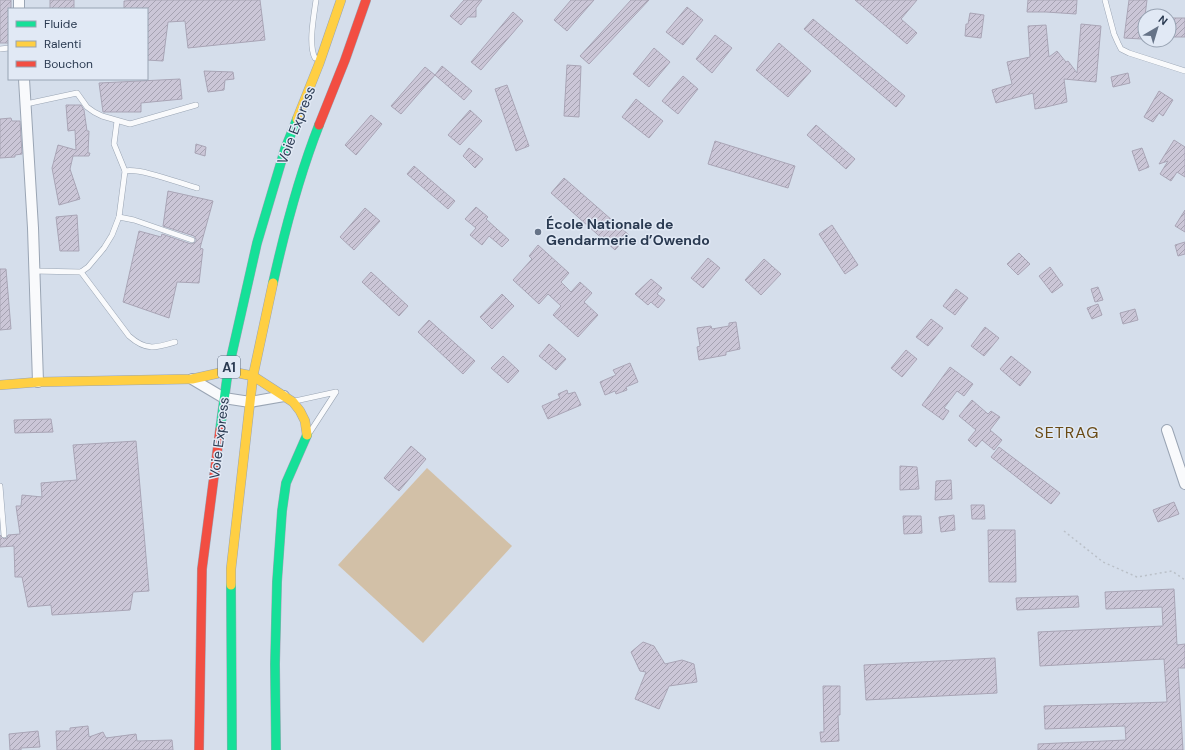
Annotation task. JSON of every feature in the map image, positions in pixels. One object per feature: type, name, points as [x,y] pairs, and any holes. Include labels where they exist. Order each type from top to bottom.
[{"type":"main road","name":"Voie Express","points":[[199,750],[202,569],[228,371],[259,235],[285,149],[319,64],[341,0]]},
{"type":"main road","name":"A1","points":[[232,750],[230,569],[253,376],[281,246],[307,156],[346,60],[366,0]]},
{"type":"main road","points":[[0,385],[38,382],[192,379],[228,371],[253,376],[288,399],[300,411],[305,421],[307,436],[286,483],[282,511],[277,590],[275,664],[276,750]]},
{"type":"street","points":[[24,80],[38,382]]},
{"type":"street","points":[[192,379],[224,398],[250,402],[288,399]]},
{"type":"street","points":[[1167,430],[1185,484]]},
{"type":"lane","points":[[316,0],[312,41],[314,56],[319,64]]},
{"type":"lane","points":[[1105,0],[1114,34],[1121,49],[1185,71]]},
{"type":"lane","points":[[26,104],[76,93],[87,107],[102,116],[130,124],[196,105]]},
{"type":"lane","points":[[34,272],[81,272],[88,267],[104,248],[112,235],[119,217],[125,171],[114,144],[117,120]]},
{"type":"lane","points":[[125,171],[132,169],[197,188]]},
{"type":"lane","points":[[119,217],[134,220],[192,240]]},
{"type":"lane","points":[[81,272],[129,336],[138,344],[149,347],[157,347],[175,342]]},
{"type":"lane","points":[[288,399],[336,392],[307,436]]},
{"type":"lane","points":[[0,486],[4,535]]},
{"type":"path","points":[[1064,531],[1103,562],[1137,577],[1172,571],[1185,580]]},
{"type":"shaded area","points":[[427,468],[512,546],[423,643],[338,565]]},
{"type":"building","points":[[0,0],[11,0],[11,8],[8,8],[8,43],[0,43]]},
{"type":"building","points":[[50,0],[74,0],[74,8],[50,8]]},
{"type":"building","points":[[260,0],[265,40],[188,48],[185,21],[168,22],[163,61],[148,60],[148,8],[124,8],[124,1]]},
{"type":"building","points":[[464,0],[482,0],[476,8],[476,17],[468,17],[461,25],[450,16]]},
{"type":"building","points":[[571,0],[594,0],[567,31],[554,20]]},
{"type":"building","points":[[631,0],[649,0],[589,64],[580,56]]},
{"type":"building","points":[[855,0],[917,0],[901,19],[917,33],[907,44]]},
{"type":"building","points":[[1028,0],[1077,0],[1076,14],[1027,12]]},
{"type":"building","points":[[1129,0],[1147,0],[1146,8],[1137,8],[1137,39],[1124,38]]},
{"type":"building","points":[[687,7],[703,20],[683,45],[666,32]]},
{"type":"building","points":[[513,12],[523,21],[481,70],[471,62]]},
{"type":"building","points":[[970,13],[984,15],[981,38],[965,36],[966,24],[968,24]]},
{"type":"building","points":[[1177,18],[1185,18],[1185,37],[1177,37]]},
{"type":"building","points":[[813,19],[905,96],[896,107],[804,29]]},
{"type":"building","points":[[1081,24],[1101,26],[1096,82],[1064,79],[1067,102],[1046,107],[1035,109],[1033,93],[996,103],[992,90],[1012,84],[1007,62],[1030,57],[1028,26],[1046,25],[1049,57],[1057,51],[1066,62],[1068,61],[1077,73]]},
{"type":"building","points":[[715,35],[732,48],[712,73],[696,59]]},
{"type":"building","points":[[779,43],[811,71],[788,97],[756,70]]},
{"type":"building","points":[[654,48],[670,62],[649,87],[633,74]]},
{"type":"building","points":[[567,65],[581,66],[579,117],[564,116]]},
{"type":"building","points":[[442,66],[472,91],[464,100],[435,75]]},
{"type":"building","points":[[425,67],[435,75],[401,114],[391,106]]},
{"type":"building","points":[[204,71],[233,72],[234,79],[225,80],[224,90],[208,92]]},
{"type":"building","points":[[1128,73],[1130,83],[1113,87],[1111,77]]},
{"type":"building","points":[[683,76],[698,89],[678,114],[662,101]]},
{"type":"building","points":[[180,79],[182,99],[141,103],[141,112],[103,112],[99,83]]},
{"type":"building","points":[[507,85],[529,146],[516,151],[495,89]]},
{"type":"building","points":[[1159,91],[1173,100],[1163,116],[1159,113],[1153,122],[1144,117]]},
{"type":"building","points":[[636,99],[663,121],[649,138],[622,117]]},
{"type":"building","points":[[66,105],[81,105],[84,110],[87,131],[89,131],[88,153],[90,153],[89,156],[73,156],[70,169],[80,199],[59,205],[52,168],[58,145],[76,150],[75,130],[68,131]]},
{"type":"building","points":[[470,110],[482,121],[460,145],[448,135]]},
{"type":"building","points":[[371,115],[382,124],[356,155],[345,145]]},
{"type":"building","points":[[11,118],[12,121],[20,121],[22,154],[15,155],[15,157],[0,158],[0,119]]},
{"type":"building","points":[[816,125],[855,159],[846,169],[807,135]]},
{"type":"building","points":[[1174,140],[1185,147],[1185,177],[1177,172],[1171,181],[1160,174],[1168,161],[1159,164]]},
{"type":"building","points":[[715,141],[795,166],[788,188],[708,164]]},
{"type":"building","points":[[196,144],[206,147],[205,156],[195,153]]},
{"type":"building","points":[[469,148],[483,159],[475,168],[463,156]]},
{"type":"building","points":[[1142,148],[1149,167],[1139,171],[1132,151]]},
{"type":"building","points":[[414,166],[455,201],[448,209],[407,174]]},
{"type":"building","points":[[564,178],[629,235],[615,250],[551,193]]},
{"type":"building","points":[[168,191],[213,201],[200,248],[203,249],[199,283],[177,282],[169,318],[123,302],[139,231],[161,237],[162,234],[191,244],[196,242],[194,236],[163,226]]},
{"type":"building","points":[[476,207],[488,217],[486,219],[509,240],[502,247],[489,236],[482,245],[470,235],[476,228],[465,219]]},
{"type":"building","points":[[365,208],[380,221],[354,250],[340,237]]},
{"type":"building","points":[[1185,210],[1185,232],[1175,226]]},
{"type":"building","points":[[77,215],[79,251],[60,251],[56,217]]},
{"type":"building","points":[[832,225],[858,265],[845,274],[819,234]]},
{"type":"building","points":[[1185,242],[1185,254],[1178,256],[1175,245]]},
{"type":"building","points":[[538,245],[569,273],[561,282],[571,292],[580,282],[592,293],[584,302],[598,315],[578,337],[553,315],[561,306],[548,294],[539,304],[513,280],[532,259],[529,256]]},
{"type":"building","points":[[1019,253],[1030,264],[1018,275],[1007,264]]},
{"type":"building","points":[[708,258],[720,268],[703,288],[691,278]]},
{"type":"building","points":[[764,259],[781,274],[761,295],[745,280]]},
{"type":"building","points":[[1050,267],[1063,285],[1052,293],[1039,276]]},
{"type":"building","points":[[0,269],[6,269],[11,329],[0,330]]},
{"type":"building","points":[[371,272],[408,306],[399,316],[362,282]]},
{"type":"building","points":[[651,279],[662,288],[657,294],[665,300],[658,308],[651,302],[648,305],[635,294]]},
{"type":"building","points":[[1098,287],[1103,300],[1095,302],[1091,289]]},
{"type":"building","points":[[956,289],[968,298],[955,315],[943,306]]},
{"type":"building","points":[[502,294],[514,306],[492,329],[480,317]]},
{"type":"building","points":[[1098,304],[1102,315],[1092,319],[1087,308]]},
{"type":"building","points":[[1135,309],[1138,320],[1123,324],[1120,313]]},
{"type":"building","points":[[931,319],[943,328],[928,346],[916,337]]},
{"type":"building","points":[[429,320],[475,361],[463,374],[418,332]]},
{"type":"building","points":[[736,322],[740,349],[726,352],[726,355],[699,360],[697,347],[700,346],[697,328],[711,326],[712,329],[729,326],[729,323]]},
{"type":"building","points":[[985,327],[999,338],[984,356],[971,346]]},
{"type":"building","points":[[549,344],[566,359],[556,370],[539,356]]},
{"type":"building","points":[[906,350],[917,359],[902,377],[891,368]]},
{"type":"building","points":[[503,356],[519,371],[508,383],[491,368]]},
{"type":"building","points":[[1011,356],[1031,372],[1020,386],[1000,369]]},
{"type":"building","points":[[630,363],[638,382],[626,387],[627,390],[616,394],[615,391],[605,395],[600,382],[616,375],[613,370]]},
{"type":"building","points":[[950,367],[973,384],[964,396],[957,391],[944,408],[949,411],[943,420],[922,405]]},
{"type":"building","points":[[567,390],[568,394],[575,392],[581,405],[548,419],[542,406],[560,398],[558,394]]},
{"type":"building","points":[[972,400],[988,414],[991,411],[1000,417],[990,430],[1002,440],[994,450],[982,440],[976,447],[968,440],[976,430],[959,416]]},
{"type":"building","points":[[51,419],[53,432],[15,433],[14,420]]},
{"type":"building","points":[[136,441],[149,591],[133,592],[130,610],[52,615],[51,605],[28,607],[22,577],[15,577],[14,546],[0,547],[0,535],[4,539],[7,538],[8,535],[20,534],[16,506],[21,506],[22,495],[42,497],[41,483],[77,480],[73,445]]},
{"type":"building","points":[[411,446],[426,459],[399,491],[384,478]]},
{"type":"building","points":[[999,447],[1060,493],[1051,504],[991,457]]},
{"type":"building","points":[[900,466],[917,467],[919,489],[900,490]]},
{"type":"building","points":[[951,480],[952,499],[935,500],[936,481]]},
{"type":"building","points":[[1174,502],[1179,514],[1158,522],[1153,510]]},
{"type":"building","points":[[971,505],[984,505],[985,519],[972,519]]},
{"type":"building","points":[[954,515],[955,530],[941,532],[939,517]]},
{"type":"building","points":[[903,516],[921,516],[922,533],[904,534]]},
{"type":"building","points":[[988,530],[1015,530],[1016,582],[989,582]]},
{"type":"building","points":[[1174,589],[1177,645],[1185,644],[1185,668],[1178,668],[1183,750],[1038,750],[1038,744],[1126,740],[1125,726],[1045,729],[1044,706],[1167,702],[1164,659],[1040,666],[1038,632],[1163,626],[1162,607],[1106,609],[1105,592]]},
{"type":"building","points":[[1078,596],[1079,607],[1017,610],[1016,598]]},
{"type":"building","points":[[643,642],[654,646],[665,664],[682,660],[694,664],[697,682],[669,686],[659,709],[635,699],[646,672],[640,671],[631,652]]},
{"type":"building","points":[[995,658],[997,693],[866,700],[864,665]]},
{"type":"building","points":[[823,686],[840,686],[840,715],[838,715],[839,741],[821,742],[820,732],[824,732]]},
{"type":"building","points":[[88,726],[89,737],[103,732],[106,738],[136,734],[137,741],[172,740],[173,750],[57,750],[56,731],[70,731],[70,728]]},
{"type":"building","points":[[38,731],[40,747],[10,750],[9,734]]},
{"type":"traffic: fast","points":[[220,430],[228,371],[257,243],[285,149],[297,119]]},
{"type":"traffic: fast","points":[[273,283],[293,203],[319,125]]},
{"type":"traffic: fast","points":[[276,750],[275,664],[277,582],[282,511],[286,483],[307,435]]},
{"type":"traffic: fast","points":[[231,585],[232,750]]},
{"type":"traffic: slow","points":[[297,119],[319,64],[341,0]]},
{"type":"traffic: slow","points":[[231,585],[231,569],[253,376],[273,283]]},
{"type":"traffic: slow","points":[[0,385],[38,382],[192,379],[228,371],[253,376],[293,402],[305,421],[307,435]]},
{"type":"traffic: jam","points":[[319,125],[345,60],[366,0]]},
{"type":"traffic: jam","points":[[199,750],[202,569],[220,430]]},
{"type":"place","name":"École Nationale de Gendarmerie d’Owendo","points":[[538,232]]},
{"type":"district","name":"SETRAG","points":[[1067,432]]}]
